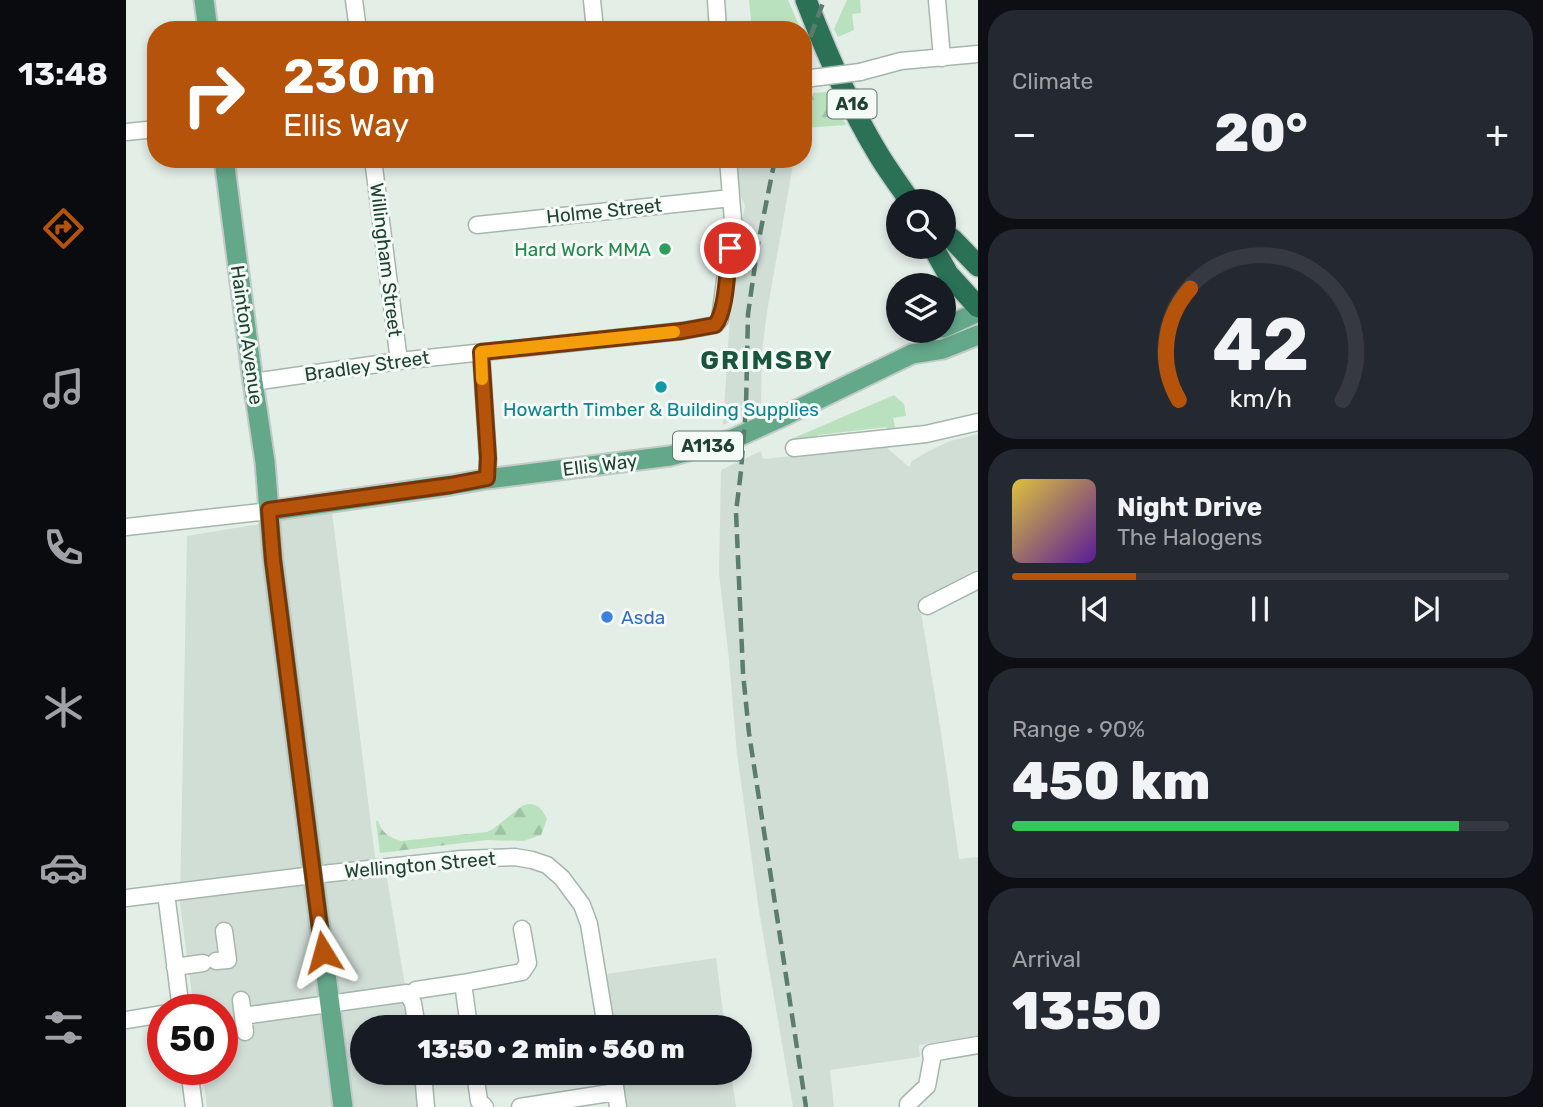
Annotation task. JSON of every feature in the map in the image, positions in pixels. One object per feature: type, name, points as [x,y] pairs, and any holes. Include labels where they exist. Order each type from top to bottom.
[{"type":"highway","name":"A16","points":[[806,0],[833,68],[877,151],[902,189]]},
{"type":"highway","points":[[956,243],[978,266]]},
{"type":"highway","points":[[956,283],[978,307]]},
{"type":"main road","points":[[204,0],[207,21]]},
{"type":"main road","name":"Hainton Avenue","points":[[225,168],[265,462],[273,560],[343,1107]]},
{"type":"main road","name":"Ellis Way","points":[[956,322],[978,312]]},
{"type":"main road","name":"Ellis Way","points":[[269,510],[487,478],[670,457],[733,439],[912,354],[943,349],[978,335]]},
{"type":"main road","name":"Ellis Way","points":[[912,354],[923,343]]},
{"type":"street","points":[[355,0],[357,21]]},
{"type":"street","points":[[592,0],[594,21]]},
{"type":"street","points":[[716,0],[717,21]]},
{"type":"street","points":[[937,0],[942,58]]},
{"type":"street","points":[[812,78],[860,72],[901,61],[978,54]]},
{"type":"street","points":[[126,132],[147,130]]},
{"type":"street","name":"Willingham Street","points":[[374,168],[399,361]]},
{"type":"street","points":[[729,168],[731,198]]},
{"type":"street","name":"Bradley Street","points":[[253,382],[399,361],[682,331],[715,325],[720,319],[723,302],[733,221],[731,198]]},
{"type":"street","name":"Holme Street","points":[[477,225],[731,198]]},
{"type":"street","points":[[481,352],[487,478]]},
{"type":"street","points":[[794,448],[926,434],[978,422]]},
{"type":"street","points":[[126,527],[269,510]]},
{"type":"street","points":[[927,607],[978,580]]},
{"type":"street","name":"Wellington Street","points":[[126,898],[491,857],[532,860],[547,865],[562,878],[582,905],[589,924],[604,1015]]},
{"type":"street","points":[[166,893],[179,994]]},
{"type":"street","points":[[243,1016],[522,972],[528,963],[522,929]]},
{"type":"street","points":[[176,967],[219,962],[224,931]]},
{"type":"street","points":[[463,983],[467,1015]]},
{"type":"street","points":[[408,991],[415,1015]]},
{"type":"street","points":[[126,1020],[147,1017]]},
{"type":"street","points":[[908,1107],[927,1086],[931,1053],[978,1045]]},
{"type":"street","points":[[191,1085],[194,1107]]},
{"type":"street","points":[[424,1085],[426,1107]]},
{"type":"street","points":[[477,1085],[479,1101],[485,1107]]},
{"type":"street","points":[[520,1107],[617,1100]]},
{"type":"shaded area","points":[[736,168],[792,168],[767,312],[762,351],[761,408],[723,425],[734,253],[745,206],[738,189]]},
{"type":"shaded area","points":[[978,434],[978,569],[919,600],[959,859],[978,857],[978,1036],[919,1045],[920,1057],[830,1070],[834,1107],[793,1107],[759,911],[737,754],[719,573],[721,470],[761,451],[763,459],[886,447],[909,467],[912,461],[950,441]]},
{"type":"shaded area","points":[[332,512],[377,873],[386,872],[410,1015],[350,1015],[350,1085],[421,1085],[425,1107],[207,1107],[204,1085],[238,1085],[238,994],[192,994],[180,904],[187,536]]},
{"type":"shaded area","points":[[716,958],[723,1015],[611,1015],[606,974]]},
{"type":"shaded area","points":[[620,1085],[733,1085],[736,1107],[623,1107]]},
{"type":"green space","points":[[749,0],[788,0],[797,21],[751,21]]},
{"type":"green space","points":[[847,0],[860,0],[861,13],[852,14],[854,30],[838,37],[834,29]]},
{"type":"green space","points":[[826,92],[830,95],[846,125],[812,127],[813,93]]},
{"type":"green space","points":[[894,395],[904,404],[906,416],[893,418],[896,430],[889,432],[887,427],[818,435],[818,440],[790,443],[789,440]]},
{"type":"green space","points":[[527,804],[540,808],[547,819],[541,835],[523,841],[487,840],[380,853],[376,821],[387,834],[401,841],[487,832]]},
{"type":"railway","points":[[812,33],[824,0]]},
{"type":"railway","points":[[773,168],[748,314],[746,407],[736,512],[743,673],[749,733],[806,1107]]},
{"type":"slow traffic","points":[[482,379],[481,352],[674,332]]},
{"type":"place","name":"Hard Work MMA","points":[[665,249]]},
{"type":"place","name":"Howarth Timber & Building Supplies","points":[[661,387]]},
{"type":"place","name":"Asda","points":[[607,617]]},
{"type":"district","name":"GRIMSBY","points":[[767,360]]},
{"type":"route","points":[[323,952],[269,510],[487,478],[481,352],[682,331],[715,325],[720,319],[730,248]]}]
